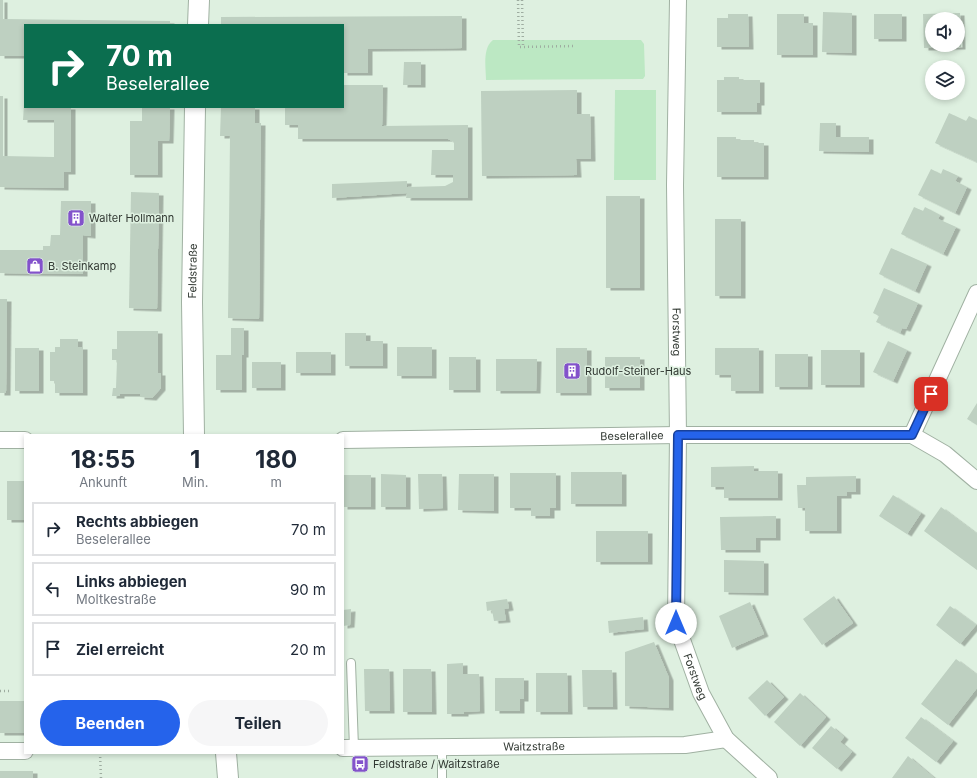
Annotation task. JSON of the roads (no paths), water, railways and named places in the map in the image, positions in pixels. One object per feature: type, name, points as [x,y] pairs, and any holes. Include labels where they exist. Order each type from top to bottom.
[{"type":"street","points":[[198,24],[199,0]]},
{"type":"street","name":"Forstweg","points":[[678,0],[675,185],[678,435],[676,623],[701,693],[726,739],[768,778]]},
{"type":"street","name":"Feldstraße","points":[[194,434],[192,302],[195,108]]},
{"type":"street","points":[[912,435],[977,293]]},
{"type":"street","name":"Beselerallee","points":[[344,440],[678,435],[912,435],[945,454],[977,481]]},
{"type":"street","points":[[0,440],[24,440]]},
{"type":"street","name":"Waitzstraße","points":[[348,748],[685,744],[726,739]]},
{"type":"street","points":[[0,751],[24,751]]},
{"type":"street","points":[[226,754],[228,778]]},
{"type":"lane","points":[[348,748],[351,663]]},
{"type":"lane","points":[[442,747],[442,778]]},
{"type":"place","name":"Walter Hollmann","points":[[76,218]]},
{"type":"place","name":"B. Steinkamp","points":[[35,266]]},
{"type":"place","name":"Rudolf-Steiner-Haus","points":[[572,371]]},
{"type":"place","name":"Feldstraße / Waitzstraße","points":[[360,764]]}]
